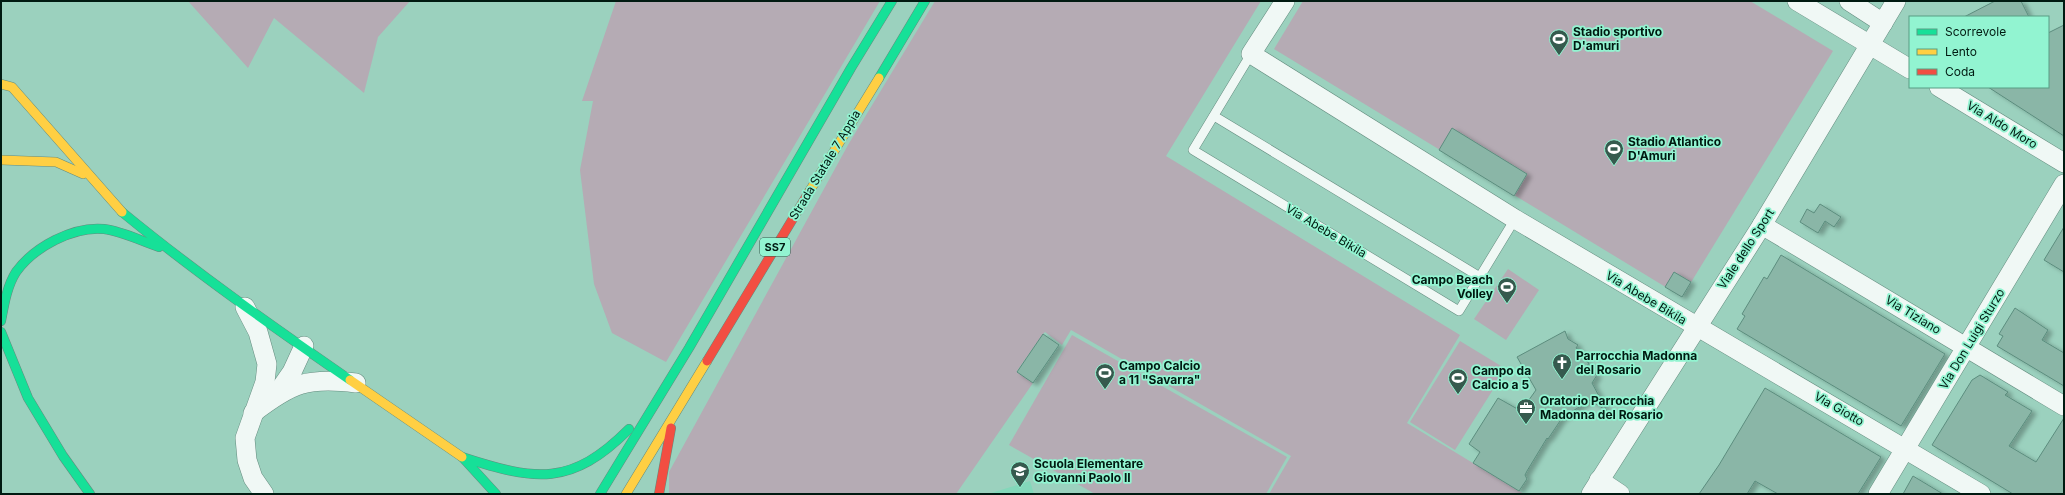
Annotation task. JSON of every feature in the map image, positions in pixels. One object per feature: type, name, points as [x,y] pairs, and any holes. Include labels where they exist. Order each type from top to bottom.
[{"type":"main road","name":"SS7","points":[[600,494],[689,348],[847,75],[892,1]]},
{"type":"main road","name":"Strada Statale 7 Appia","points":[[626,494],[925,1]]},
{"type":"main road","points":[[5,82],[120,210],[169,251],[245,307],[358,383],[462,457],[496,494]]},
{"type":"main road","points":[[1,160],[56,162],[89,177]]},
{"type":"main road","points":[[1,321],[6,296],[17,272],[41,248],[71,233],[103,229],[169,251]]},
{"type":"main road","points":[[1,332],[28,398],[63,456],[90,494]]},
{"type":"main road","points":[[462,457],[495,469],[532,476],[560,473],[587,465],[616,444],[629,430],[663,377],[689,348]]},
{"type":"main road","points":[[659,494],[674,413]]},
{"type":"street","name":"Via Abebe Bikila","points":[[1285,1],[1251,54],[1515,219],[1696,327]]},
{"type":"street","points":[[1797,1],[1909,68]]},
{"type":"street","points":[[1849,1],[1883,22]]},
{"type":"street","name":"Viale dello Sport","points":[[1595,487],[1762,225],[1896,1]]},
{"type":"street","name":"Via Aldo Moro","points":[[1941,88],[2064,163]]},
{"type":"street","name":"Via Don Luigi Sturzo","points":[[1878,494],[1967,348],[2064,184]]},
{"type":"street","name":"Via Tiziano","points":[[1762,225],[2064,406]]},
{"type":"street","points":[[245,307],[258,332],[267,364],[270,389]]},
{"type":"street","name":"Via Giotto","points":[[1696,327],[1905,448],[1980,494]]},
{"type":"street","points":[[264,494],[253,478],[247,460],[245,438],[253,413],[270,389],[292,372],[304,346]]},
{"type":"street","points":[[270,389],[329,380],[358,383]]},
{"type":"street","points":[[1595,487],[1620,494]]},
{"type":"lane","name":"Via Abebe Bikila","points":[[1251,54],[1193,150],[1459,311],[1515,219]]},
{"type":"lane","points":[[1214,116],[1480,277]]},
{"type":"shaded area","points":[[188,1],[410,1],[378,37],[364,93],[274,18],[248,68]]},
{"type":"shaded area","points":[[616,1],[880,1],[666,362],[612,333],[594,284],[580,170],[593,101],[582,101]]},
{"type":"shaded area","points":[[935,1],[1261,1],[1166,156],[1460,335],[1407,423],[1524,494],[1269,494],[1291,456],[1071,330],[1062,345],[1045,332],[1017,371],[1033,383],[956,494],[669,494],[669,472],[848,145]]},
{"type":"shaded area","name":"Stadio Atlantico D'Amuri","points":[[1303,1],[1750,1],[1833,51],[1682,297],[1274,49]]},
{"type":"shaded area","name":"Campo Beach Volley","points":[[1508,269],[1539,290],[1506,340],[1474,319]]},
{"type":"shaded area","name":"Campo Calcio a 11 \"Savarra\"","points":[[1072,335],[1287,457],[1266,494],[1095,494],[1009,445]]},
{"type":"shaded area","name":"Campo da Calcio a 5","points":[[1460,341],[1506,369],[1455,450],[1410,422]]},
{"type":"shaded area","name":"Scuola Elementare Giovanni Paolo II","points":[[1030,481],[1034,494],[988,494]]},
{"type":"building","points":[[1995,1],[2021,1],[2028,16],[1966,16]]},
{"type":"building","points":[[2064,25],[2064,136],[1990,88],[2049,88],[2049,32]]},
{"type":"building","points":[[1452,128],[1527,174],[1514,196],[1439,150]]},
{"type":"building","points":[[1820,204],[1841,217],[1834,227],[1825,221],[1818,233],[1800,222],[1807,209],[1814,213]]},
{"type":"building","points":[[2064,227],[2064,272],[2044,260]]},
{"type":"building","points":[[1781,255],[1945,354],[1901,426],[1737,329],[1745,316],[1742,314],[1764,277],[1767,279]]},
{"type":"building","points":[[1674,272],[1691,282],[1682,297],[1665,287]]},
{"type":"building","points":[[2015,308],[2048,330],[2042,340],[2064,353],[2064,386],[1997,346],[2003,336],[1999,334]]},
{"type":"building","points":[[1565,331],[1568,339],[1578,345],[1576,348],[1584,353],[1581,358],[1589,363],[1586,368],[1597,375],[1592,383],[1607,411],[1590,400],[1562,418],[1548,439],[1547,438],[1527,471],[1525,475],[1527,479],[1519,491],[1473,463],[1480,452],[1469,444],[1498,398],[1521,411],[1536,390],[1517,357]]},
{"type":"building","points":[[1043,334],[1059,345],[1033,383],[1017,372]]},
{"type":"building","points":[[1980,375],[2008,392],[2005,395],[2032,411],[2009,446],[2036,462],[2064,418],[2064,494],[2013,494],[1932,445],[1972,380]]},
{"type":"building","points":[[1765,388],[1881,457],[1858,494],[1778,494],[1755,481],[1747,494],[1699,494],[1719,465]]},
{"type":"building","points":[[1913,476],[1943,494],[1903,494]]},
{"type":"traffic: fast","points":[[600,494],[689,348],[851,68],[892,1]]},
{"type":"traffic: fast","points":[[879,78],[925,1]]},
{"type":"traffic: fast","points":[[122,212],[206,277],[350,380]]},
{"type":"traffic: fast","points":[[1,321],[8,289],[16,272],[33,254],[55,240],[80,231],[104,229],[125,234],[159,247]]},
{"type":"traffic: fast","points":[[1,332],[28,398],[63,456],[90,494]]},
{"type":"traffic: fast","points":[[462,457],[511,471],[532,474],[552,474],[570,470],[589,461],[608,448],[629,429]]},
{"type":"traffic: fast","points":[[464,459],[496,494]]},
{"type":"traffic: slow","points":[[809,192],[879,78]]},
{"type":"traffic: slow","points":[[1,84],[12,87],[122,212]]},
{"type":"traffic: slow","points":[[1,160],[56,162],[83,174]]},
{"type":"traffic: slow","points":[[626,494],[707,361]]},
{"type":"traffic: slow","points":[[350,380],[462,457]]},
{"type":"traffic: jam","points":[[707,361],[809,192]]},
{"type":"traffic: jam","points":[[659,494],[671,428]]},
{"type":"place","name":"Stadio sportivo D'amuri","points":[[1559,56]]},
{"type":"place","name":"Stadio Atlantico D'Amuri","points":[[1614,166]]},
{"type":"place","name":"Campo Beach Volley","points":[[1507,304]]},
{"type":"place","name":"Parrocchia Madonna del Rosario","points":[[1562,380]]},
{"type":"place","name":"Campo Calcio a 11 \"Savarra\"","points":[[1105,390]]},
{"type":"place","name":"Campo da Calcio a 5","points":[[1458,395]]},
{"type":"place","name":"Oratorio Parrocchia Madonna del Rosario","points":[[1526,425]]},
{"type":"place","name":"Scuola Elementare Giovanni Paolo II","points":[[1020,488]]}]
